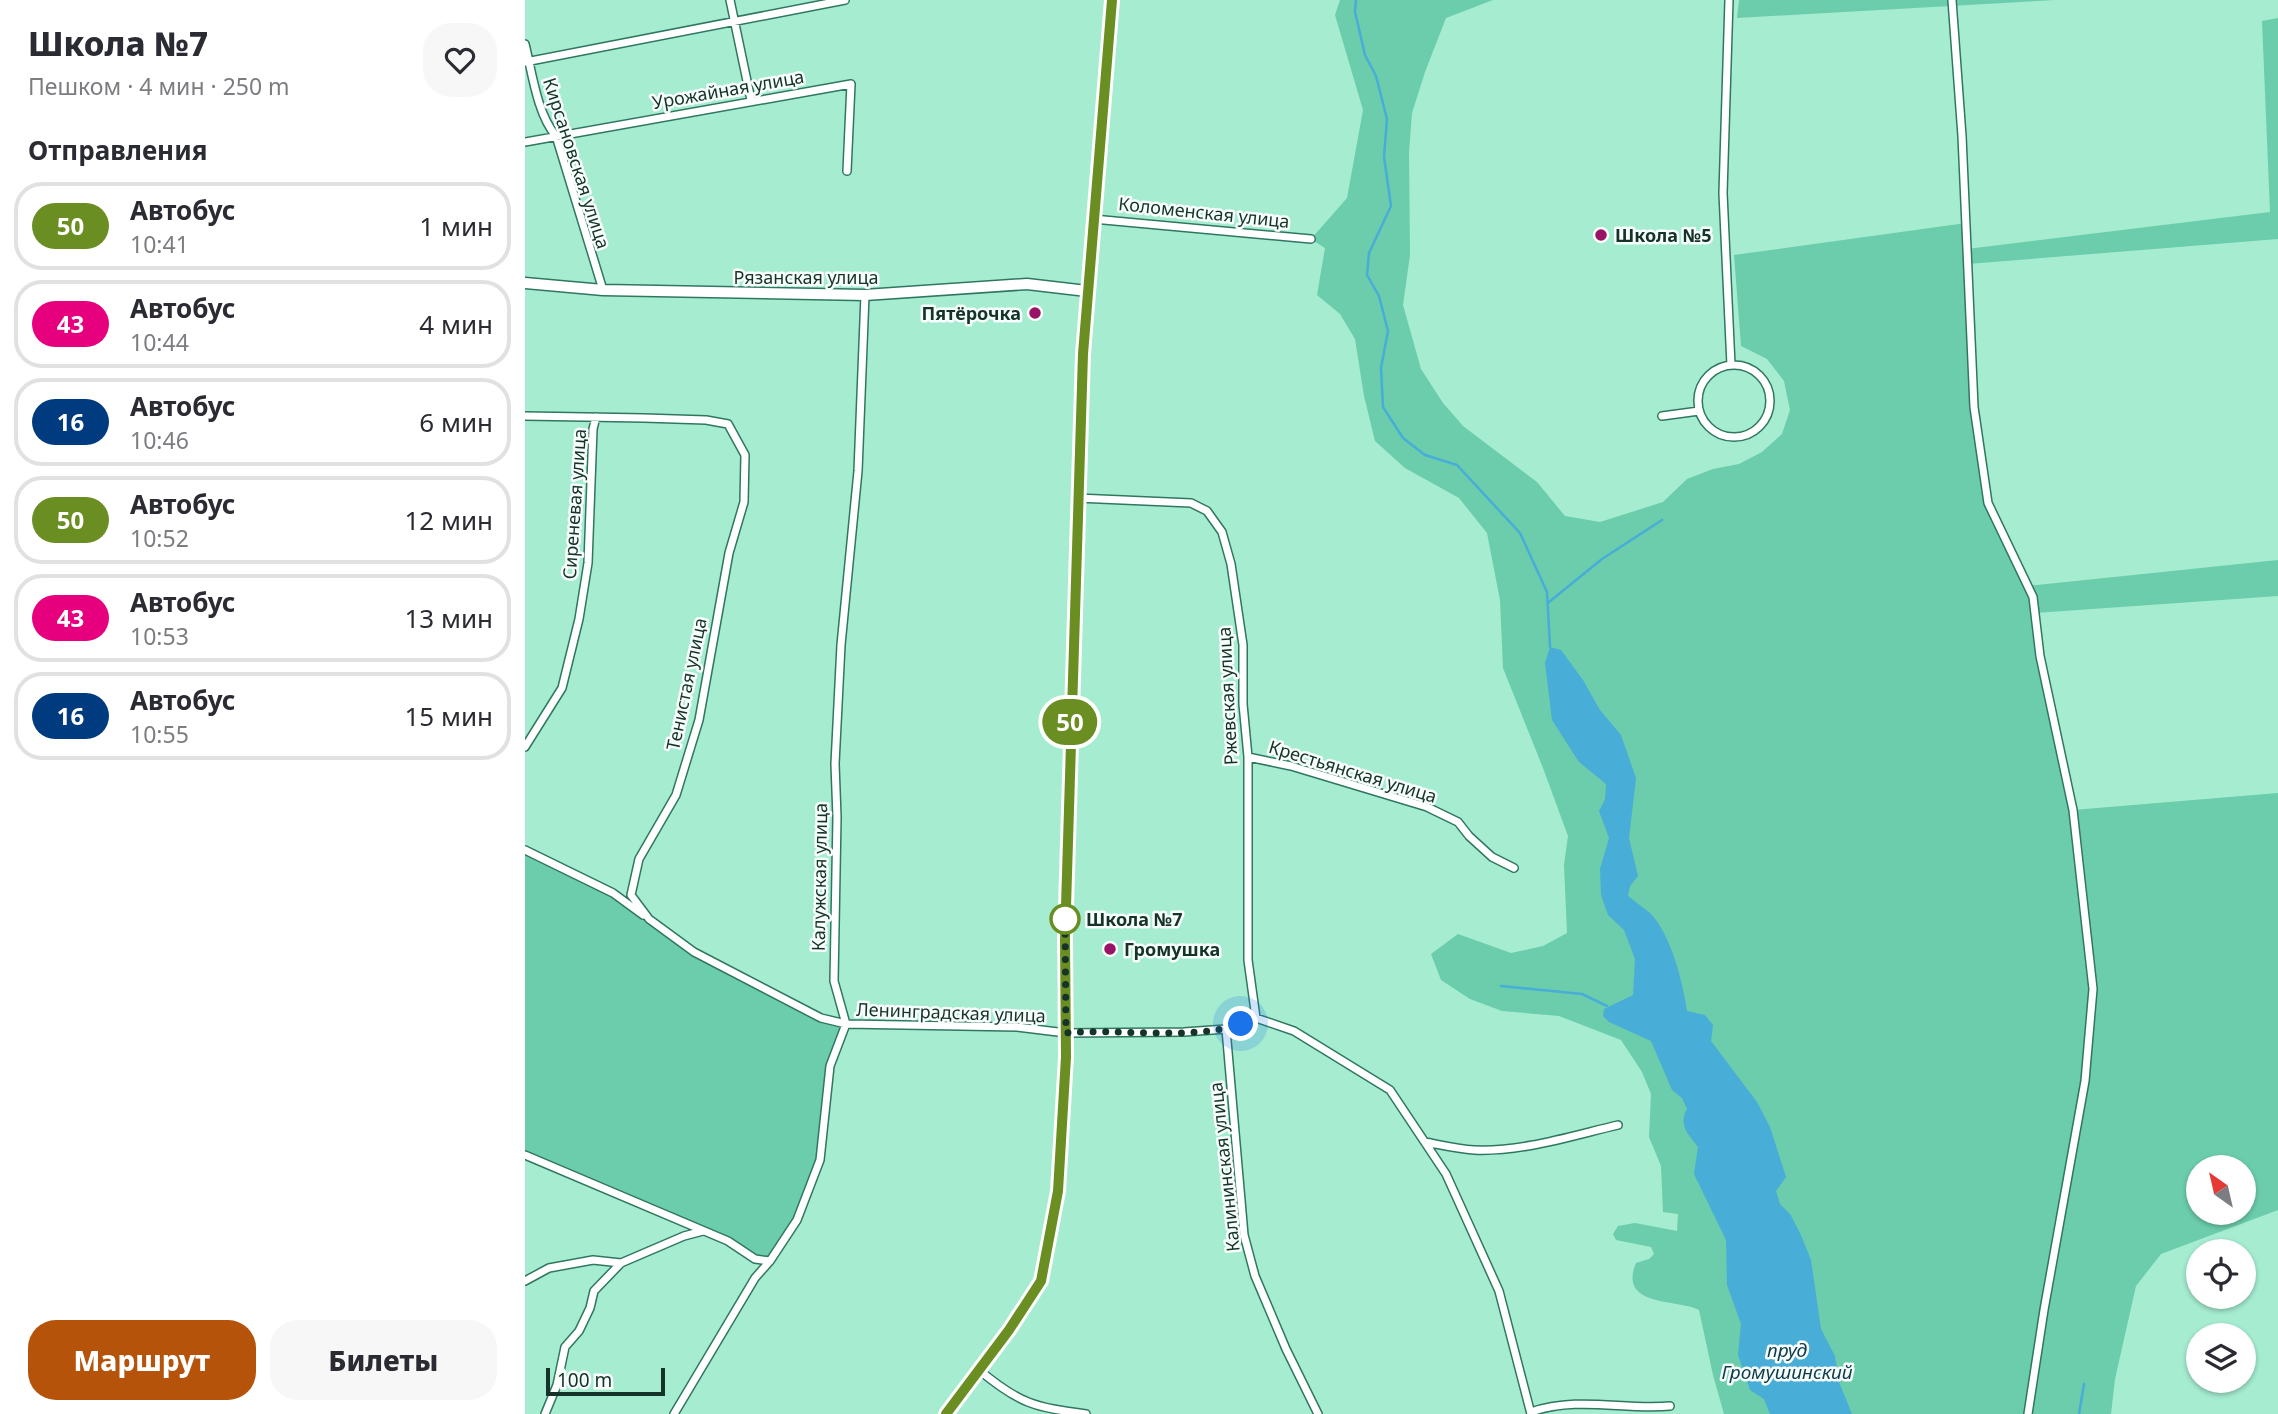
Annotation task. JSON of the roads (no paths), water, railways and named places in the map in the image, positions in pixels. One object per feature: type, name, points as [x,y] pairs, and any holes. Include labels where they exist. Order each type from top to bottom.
[{"type":"street","points":[[730,0],[751,100]]},
{"type":"street","points":[[527,61],[845,0]]},
{"type":"street","points":[[946,1414],[1041,1281],[1058,1191],[1066,1033],[1065,939],[1077,498],[1087,291],[1112,0]]},
{"type":"street","points":[[1729,0],[1723,193],[1731,365]]},
{"type":"street","points":[[1952,0],[1962,136],[1974,407],[1988,503],[2033,597],[2040,656],[2073,810],[2093,989],[2085,1081],[2028,1414]]},
{"type":"street","name":"Кирсановская улица","points":[[525,44],[527,61],[548,127],[556,136],[603,290]]},
{"type":"street","name":"Урожайная улица","points":[[525,142],[851,84],[847,172]]},
{"type":"street","name":"Коломенская улица","points":[[1093,219],[1311,239]]},
{"type":"street","name":"Рязанская улица","points":[[525,283],[603,290],[865,295],[1027,284],[1087,291]]},
{"type":"street","name":"Калужская улица","points":[[846,1024],[834,981],[837,817],[835,764],[841,645],[858,471],[865,295]]},
{"type":"street","points":[[1731,365],[1751,369],[1766,382],[1771,402],[1765,421],[1750,434],[1729,438],[1710,429],[1699,411],[1698,398],[1705,380],[1719,368],[1731,365]]},
{"type":"street","points":[[1662,416],[1699,411]]},
{"type":"street","name":"Тенистая улица","points":[[525,416],[706,420],[728,424],[745,455],[744,502],[729,553],[699,720],[677,795],[639,859],[631,895],[649,919],[694,952],[821,1018],[846,1024]]},
{"type":"street","name":"Сиреневая улица","points":[[525,747],[562,688],[579,620],[588,563],[593,429],[596,418]]},
{"type":"street","name":"Ржевская улица","points":[[1077,498],[1191,503],[1207,511],[1222,532],[1231,564],[1243,645],[1243,704],[1248,757],[1248,960],[1256,1018]]},
{"type":"street","name":"Крестьянская улица","points":[[1248,757],[1291,765],[1427,807],[1458,822],[1492,857],[1514,868]]},
{"type":"street","points":[[525,850],[613,894],[649,919]]},
{"type":"street","points":[[1256,1018],[1294,1031],[1390,1090],[1446,1174],[1499,1291],[1531,1413],[1552,1405],[1574,1403],[1650,1408],[1670,1406]]},
{"type":"street","name":"Ленинградская улица","points":[[846,1024],[1017,1027],[1066,1033],[1226,1029],[1256,1018]]},
{"type":"street","points":[[674,1414],[755,1278],[770,1261],[797,1220],[820,1160],[830,1066],[846,1024]]},
{"type":"street","name":"Калининская улица","points":[[1226,1029],[1244,1235],[1255,1276],[1286,1349],[1318,1414]]},
{"type":"street","points":[[1425,1142],[1473,1150],[1514,1147],[1556,1141],[1618,1125]]},
{"type":"street","points":[[525,1155],[728,1241],[755,1259],[770,1261]]},
{"type":"street","points":[[545,1414],[557,1385],[565,1347],[579,1332],[594,1291],[621,1263],[684,1236],[703,1231]]},
{"type":"street","points":[[525,1281],[549,1268],[593,1261],[621,1263]]},
{"type":"street","points":[[979,1370],[1013,1397],[1027,1403],[1045,1409],[1086,1414]]},
{"type":"water","name":"пруд Громушинский","points":[[1550,647],[1561,650],[1600,710],[1621,735],[1636,778],[1629,838],[1638,876],[1630,886],[1628,896],[1650,913],[1664,933],[1675,959],[1687,1011],[1705,1015],[1713,1025],[1711,1041],[1757,1102],[1770,1127],[1786,1177],[1776,1191],[1780,1204],[1790,1214],[1800,1233],[1811,1260],[1821,1329],[1835,1356],[1839,1382],[1852,1414],[1770,1414],[1764,1399],[1750,1390],[1738,1355],[1741,1324],[1727,1285],[1726,1240],[1694,1174],[1698,1147],[1684,1125],[1687,1109],[1682,1098],[1672,1090],[1651,1041],[1609,1022],[1603,1016],[1604,1009],[1633,995],[1635,959],[1624,930],[1608,915],[1601,895],[1600,869],[1609,838],[1599,811],[1605,799],[1606,784],[1579,762],[1552,720],[1545,663]]},
{"type":"waterway","points":[[1356,0],[1355,12],[1365,55],[1376,76],[1387,119],[1384,157],[1391,206],[1369,253],[1367,275],[1379,296],[1388,331],[1381,368],[1383,407],[1403,438],[1425,455],[1457,465],[1520,533],[1547,592],[1550,647]]},
{"type":"waterway","points":[[1549,602],[1602,559],[1662,520]]},
{"type":"waterway","points":[[1501,986],[1582,994],[1607,1006]]},
{"type":"waterway","points":[[2079,1414],[2084,1384]]},
{"type":"place","name":"Школа №5","points":[[1601,235]]},
{"type":"place","name":"Пятёрочка","points":[[1035,313]]},
{"type":"place","name":"Школа №7","points":[[1065,919]]},
{"type":"place","name":"Громушка","points":[[1110,949]]}]
